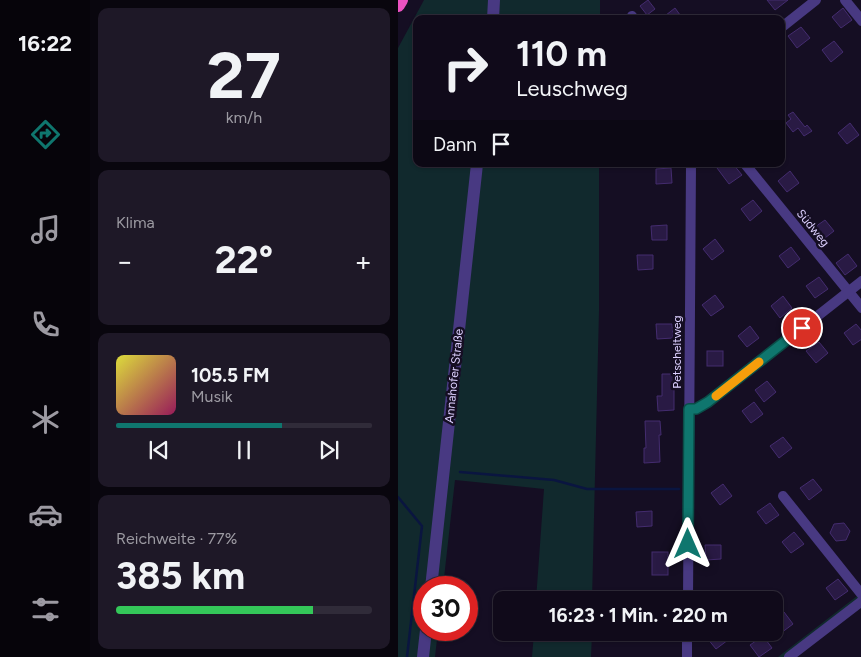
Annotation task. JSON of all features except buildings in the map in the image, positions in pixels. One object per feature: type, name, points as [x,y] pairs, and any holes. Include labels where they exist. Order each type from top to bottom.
[{"type":"highway","points":[[398,5],[401,0]]},
{"type":"street","points":[[492,15],[494,0]]},
{"type":"street","points":[[785,25],[816,0]]},
{"type":"street","points":[[845,0],[862,21]]},
{"type":"street","name":"Annahofer Straße","points":[[432,576],[477,167]]},
{"type":"street","name":"Petscheltweg","points":[[688,591],[691,167]]},
{"type":"street","name":"Südweg","points":[[747,167],[862,308]]},
{"type":"street","points":[[689,409],[696,409],[708,402],[862,281]]},
{"type":"street","points":[[783,496],[862,595]]},
{"type":"street","points":[[789,657],[862,601]]},
{"type":"street","points":[[423,657],[425,641]]},
{"type":"street","points":[[687,641],[687,657]]},
{"type":"green space","points":[[424,0],[600,0],[600,15],[416,15]]},
{"type":"green space","points":[[413,20],[413,167],[599,167],[599,311],[592,591],[537,591],[544,489],[455,480],[444,576],[413,576],[413,641],[437,641],[435,657],[398,657],[398,48]]},
{"type":"green space","points":[[861,593],[861,606],[796,657],[778,657]]},
{"type":"green space","points":[[533,641],[592,641],[591,657],[532,657]]},
{"type":"waterway","points":[[460,472],[554,480],[587,489],[679,489]]},
{"type":"waterway","points":[[398,497],[422,526],[407,657]]},
{"type":"slow traffic","points":[[716,396],[759,362]]},
{"type":"route","points":[[688,544],[689,409],[696,409],[708,402],[802,328]]}]
